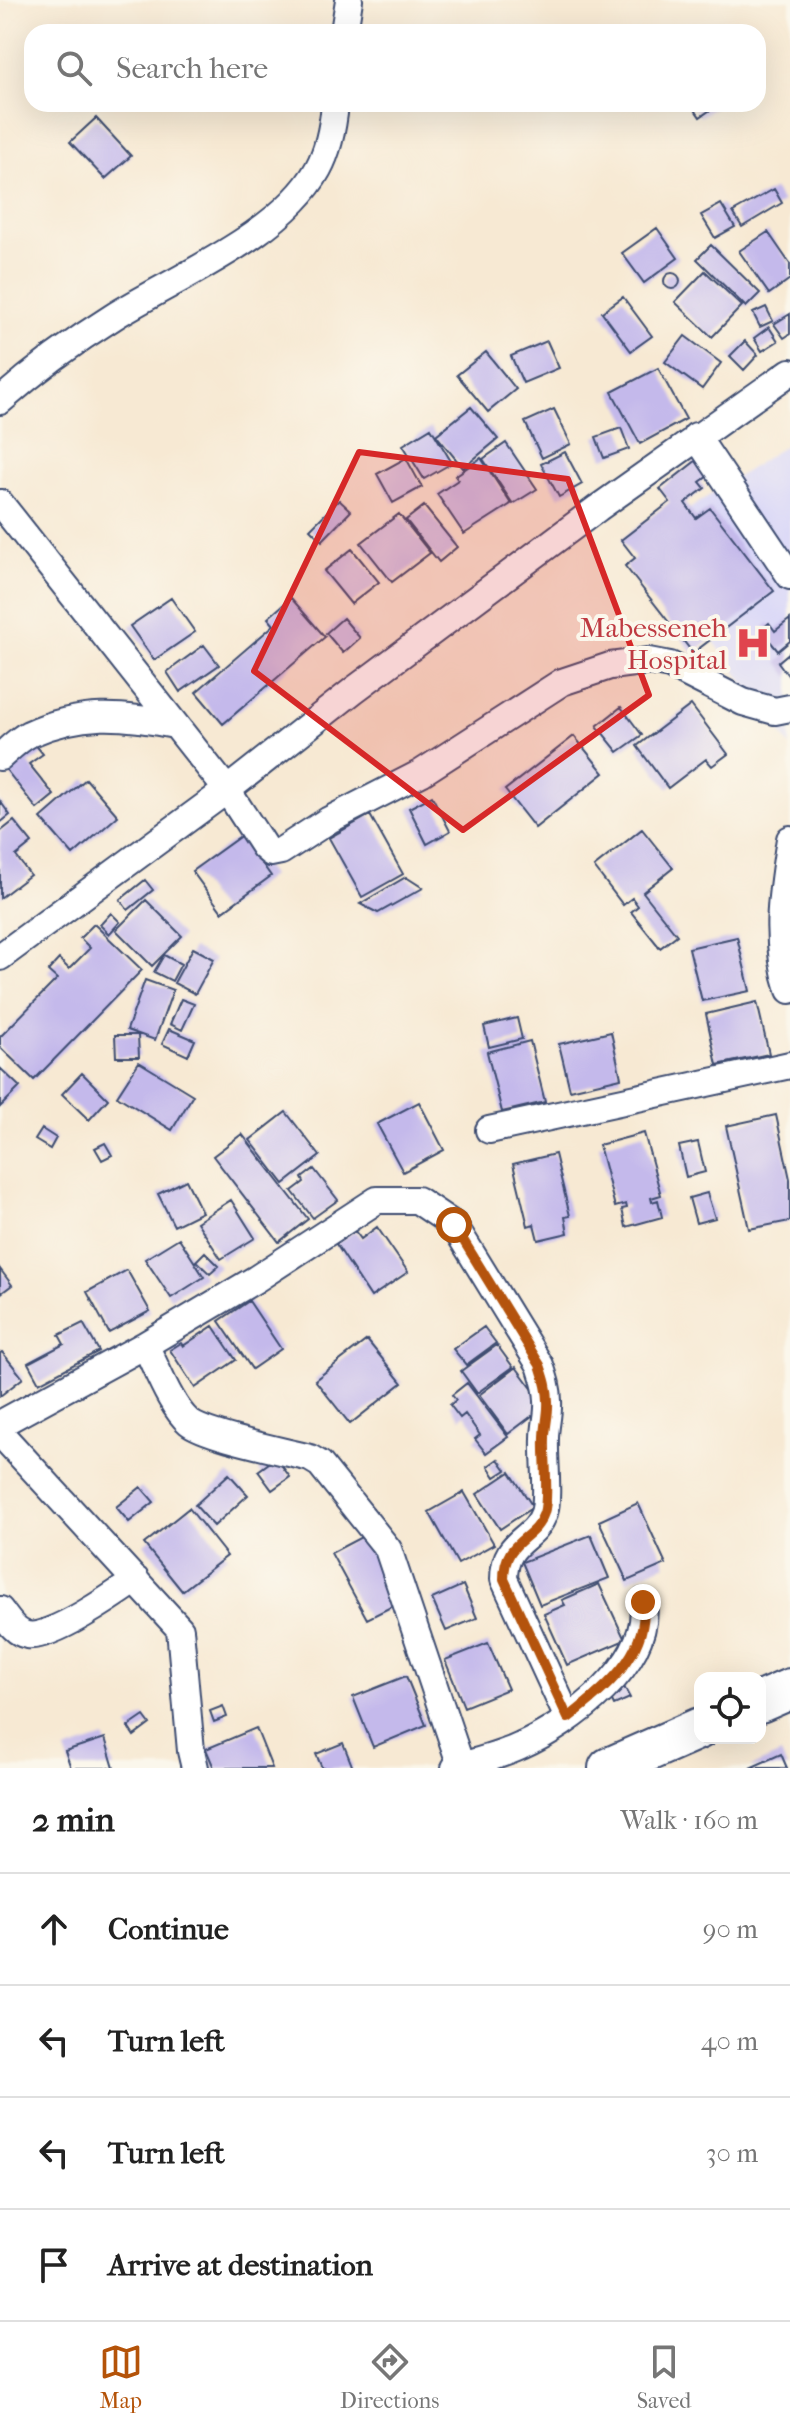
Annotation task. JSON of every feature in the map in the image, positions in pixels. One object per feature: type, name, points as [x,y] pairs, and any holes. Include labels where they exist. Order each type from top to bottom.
[{"type":"main road","points":[[766,1699],[790,1689]]},
{"type":"main road","points":[[609,1768],[694,1731]]},
{"type":"street","points":[[345,24],[349,0]]},
{"type":"street","points":[[0,401],[112,318],[197,270],[259,231],[286,209],[318,169],[328,145],[334,112]]},
{"type":"street","points":[[0,957],[696,436],[790,372]]},
{"type":"street","points":[[696,436],[790,576]]},
{"type":"street","points":[[0,503],[227,790],[271,853],[281,851],[329,820],[421,773],[562,682],[610,666],[649,661],[670,665],[743,702],[775,711],[790,708]]},
{"type":"street","points":[[0,757],[27,735],[83,717],[148,720],[175,725]]},
{"type":"street","points":[[790,839],[781,895],[779,936],[790,990]]},
{"type":"street","points":[[489,1130],[790,1065]]},
{"type":"street","points":[[0,1424],[145,1345],[256,1279],[377,1200],[417,1200],[454,1225],[540,1365],[547,1386],[549,1404],[545,1434],[544,1512],[536,1525],[508,1553],[504,1563],[504,1579],[568,1718]]},
{"type":"street","points":[[145,1345],[189,1422],[208,1431],[310,1458],[320,1464],[388,1549],[458,1767],[518,1748],[589,1702],[634,1653],[642,1632],[643,1602]]},
{"type":"street","points":[[0,1433],[180,1629],[195,1768]]},
{"type":"street","points":[[0,1610],[24,1635],[38,1636],[96,1608],[136,1580]]},
{"type":"highlighted area","points":[[359,452],[568,479],[649,695],[463,830],[254,671]]},
{"type":"shaded area","name":"Mabesseneh Hospital","points":[[790,442],[790,746],[641,541]]},
{"type":"building","points":[[96,118],[131,156],[105,179],[70,142]]},
{"type":"building","points":[[774,189],[782,203],[742,227],[733,212]]},
{"type":"building","points":[[721,204],[735,227],[715,238],[701,215]]},
{"type":"building","points":[[657,228],[678,258],[644,283],[622,253]]},
{"type":"building","points":[[768,232],[790,264],[790,279],[769,294],[739,251]]},
{"type":"building","points":[[711,245],[760,293],[746,307],[697,259]]},
{"type":"building","points":[[705,271],[742,306],[712,337],[675,302]]},
{"type":"building","points":[[669,273],[675,273],[680,281],[678,287],[669,289],[664,284],[664,278]]},
{"type":"building","points":[[623,297],[652,336],[631,351],[602,312]]},
{"type":"building","points":[[766,307],[773,321],[760,327],[753,313]]},
{"type":"building","points":[[790,314],[790,334],[784,338],[774,324]]},
{"type":"building","points":[[769,327],[778,341],[762,351],[754,338]]},
{"type":"building","points":[[685,336],[721,363],[702,389],[665,362]]},
{"type":"building","points":[[547,341],[559,368],[523,383],[511,356]]},
{"type":"building","points":[[745,341],[758,355],[744,370],[730,356]]},
{"type":"building","points":[[486,352],[516,389],[488,412],[457,375]]},
{"type":"building","points":[[658,368],[686,419],[640,444],[612,392]]},
{"type":"building","points":[[471,407],[498,439],[463,468],[436,435]]},
{"type":"building","points":[[554,409],[571,444],[542,458],[525,422]]},
{"type":"building","points":[[431,428],[452,463],[424,479],[403,445]]},
{"type":"building","points":[[621,428],[629,449],[604,458],[596,437]]},
{"type":"building","points":[[506,443],[537,489],[513,504],[483,459]]},
{"type":"building","points":[[565,452],[582,484],[559,497],[541,464]]},
{"type":"building","points":[[406,458],[422,487],[393,503],[377,474]]},
{"type":"building","points":[[481,458],[511,504],[464,534],[437,494],[458,480],[455,476]]},
{"type":"building","points":[[697,460],[708,476],[700,482],[705,488],[685,503],[696,518],[710,508],[774,591],[693,653],[625,566],[635,558],[621,540],[670,502],[660,489]]},
{"type":"building","points":[[339,500],[351,511],[322,541],[310,529]]},
{"type":"building","points":[[424,506],[457,547],[439,562],[406,520]]},
{"type":"building","points":[[399,514],[430,553],[392,582],[361,543]]},
{"type":"building","points":[[352,549],[379,582],[351,604],[324,571]]},
{"type":"building","points":[[171,598],[195,632],[154,660],[130,626]]},
{"type":"building","points":[[291,598],[325,637],[223,724],[196,692],[274,625],[268,618]]},
{"type":"building","points":[[343,618],[360,638],[343,653],[326,633]]},
{"type":"building","points":[[790,619],[790,641],[778,651],[761,630],[769,623],[775,631]]},
{"type":"building","points":[[204,645],[219,665],[180,692],[167,672]]},
{"type":"building","points":[[790,652],[790,678],[778,662]]},
{"type":"building","points":[[691,705],[728,754],[712,766],[706,759],[668,788],[637,746]]},
{"type":"building","points":[[621,707],[642,735],[618,752],[597,726]]},
{"type":"building","points":[[574,736],[604,773],[535,828],[505,790]]},
{"type":"building","points":[[30,738],[43,754],[29,764],[54,795],[37,809],[0,762]]},
{"type":"building","points":[[86,779],[118,816],[73,855],[41,818]]},
{"type":"building","points":[[432,796],[450,831],[427,844],[409,808]]},
{"type":"building","points":[[0,801],[10,815],[0,823]]},
{"type":"building","points":[[370,815],[403,874],[362,897],[329,838]]},
{"type":"building","points":[[14,821],[32,843],[16,856],[30,875],[0,898],[0,832]]},
{"type":"building","points":[[642,829],[673,868],[643,892],[677,935],[660,948],[631,912],[638,906],[632,898],[623,905],[594,867]]},
{"type":"building","points":[[242,835],[271,876],[222,912],[192,871]]},
{"type":"building","points":[[406,877],[423,888],[378,913],[360,904]]},
{"type":"building","points":[[145,880],[153,890],[128,910],[120,900]]},
{"type":"building","points":[[146,900],[182,936],[152,966],[116,930]]},
{"type":"building","points":[[111,913],[120,922],[109,934],[100,925]]},
{"type":"building","points":[[94,924],[142,970],[34,1080],[0,1047],[0,1037],[57,979],[48,971],[59,959],[69,969],[90,948],[80,938]]},
{"type":"building","points":[[737,937],[750,991],[702,1001],[689,948]]},
{"type":"building","points":[[193,948],[214,959],[195,994],[174,983]]},
{"type":"building","points":[[164,955],[181,964],[172,981],[154,972]]},
{"type":"building","points":[[145,980],[173,990],[155,1040],[127,1030]]},
{"type":"building","points":[[181,999],[194,1004],[182,1030],[170,1024]]},
{"type":"building","points":[[757,1002],[769,1054],[717,1065],[706,1014]]},
{"type":"building","points":[[517,1018],[522,1039],[489,1047],[484,1026]]},
{"type":"building","points":[[169,1029],[195,1040],[188,1056],[162,1044]]},
{"type":"building","points":[[611,1032],[621,1078],[570,1090],[559,1044]]},
{"type":"building","points":[[115,1035],[138,1035],[139,1057],[116,1057]]},
{"type":"building","points":[[530,1041],[545,1102],[502,1112],[487,1052]]},
{"type":"building","points":[[139,1062],[193,1095],[172,1130],[117,1096]]},
{"type":"building","points":[[0,1068],[20,1087],[0,1107]]},
{"type":"building","points":[[82,1073],[108,1099],[89,1120],[62,1094]]},
{"type":"building","points":[[419,1102],[444,1150],[403,1172],[377,1124]]},
{"type":"building","points":[[286,1112],[320,1156],[284,1184],[250,1140]]},
{"type":"building","points":[[776,1115],[790,1179],[790,1221],[749,1229],[726,1126]]},
{"type":"building","points":[[42,1129],[56,1138],[50,1149],[35,1140]]},
{"type":"building","points":[[644,1133],[661,1195],[651,1198],[652,1202],[658,1200],[662,1217],[626,1227],[622,1209],[627,1208],[626,1204],[615,1207],[599,1145]]},
{"type":"building","points":[[242,1134],[308,1219],[279,1242],[213,1156]]},
{"type":"building","points":[[698,1142],[705,1172],[686,1177],[679,1146]]},
{"type":"building","points":[[105,1143],[112,1155],[102,1160],[95,1148]]},
{"type":"building","points":[[555,1154],[570,1216],[565,1217],[568,1233],[538,1240],[534,1224],[528,1226],[513,1164]]},
{"type":"building","points":[[314,1169],[338,1200],[313,1218],[292,1191]]},
{"type":"building","points":[[186,1180],[202,1212],[174,1226],[158,1194]]},
{"type":"building","points":[[707,1193],[715,1218],[696,1223],[689,1198]]},
{"type":"building","points":[[231,1200],[255,1238],[221,1259],[197,1222]]},
{"type":"building","points":[[377,1227],[408,1272],[371,1297],[336,1244],[355,1231],[361,1239]]},
{"type":"building","points":[[179,1238],[204,1277],[171,1298],[145,1259]]},
{"type":"building","points":[[205,1252],[219,1266],[210,1274],[196,1261]]},
{"type":"building","points":[[0,1269],[12,1285],[0,1294]]},
{"type":"building","points":[[127,1270],[150,1311],[109,1333],[87,1292]]},
{"type":"building","points":[[249,1301],[281,1349],[252,1369],[219,1321]]},
{"type":"building","points":[[83,1323],[99,1351],[39,1383],[28,1363],[64,1344],[59,1335]]},
{"type":"building","points":[[213,1326],[236,1360],[195,1388],[170,1350],[181,1343],[183,1346]]},
{"type":"building","points":[[484,1327],[496,1343],[466,1365],[453,1349]]},
{"type":"building","points":[[367,1340],[402,1383],[350,1424],[315,1380]]},
{"type":"building","points":[[497,1345],[513,1367],[477,1393],[461,1371]]},
{"type":"building","points":[[0,1353],[23,1378],[0,1396]]},
{"type":"building","points":[[516,1367],[545,1406],[508,1434],[479,1395]]},
{"type":"building","points":[[467,1383],[508,1437],[486,1453],[475,1439],[480,1435],[465,1414],[460,1418],[450,1405],[456,1400],[452,1395]]},
{"type":"building","points":[[276,1458],[290,1477],[272,1490],[258,1471]]},
{"type":"building","points":[[498,1459],[506,1470],[495,1477],[488,1466]]},
{"type":"building","points":[[510,1472],[533,1507],[500,1529],[477,1494]]},
{"type":"building","points":[[229,1474],[248,1495],[214,1526],[195,1505]]},
{"type":"building","points":[[141,1487],[154,1502],[129,1522],[116,1507]]},
{"type":"building","points":[[464,1492],[494,1544],[458,1564],[429,1512]]},
{"type":"building","points":[[638,1503],[666,1564],[627,1581],[599,1521]]},
{"type":"building","points":[[189,1508],[227,1556],[182,1591],[144,1544]]},
{"type":"building","points":[[365,1535],[401,1602],[367,1619],[331,1553]]},
{"type":"building","points":[[591,1535],[609,1578],[540,1605],[522,1562]]},
{"type":"building","points":[[599,1584],[625,1640],[567,1665],[544,1614],[565,1605],[562,1600]]},
{"type":"building","points":[[463,1585],[477,1618],[446,1631],[432,1599]]},
{"type":"building","points":[[488,1643],[508,1689],[464,1707],[445,1660]]},
{"type":"building","points":[[406,1676],[426,1725],[373,1747],[353,1697]]},
{"type":"building","points":[[624,1687],[630,1698],[614,1705],[609,1694]]},
{"type":"building","points":[[223,1706],[227,1717],[214,1722],[210,1711]]},
{"type":"building","points":[[144,1716],[150,1724],[134,1736],[128,1727]]},
{"type":"building","points":[[256,1728],[272,1768],[214,1768],[206,1749]]},
{"type":"building","points":[[105,1738],[114,1768],[71,1768],[65,1751]]},
{"type":"building","points":[[343,1743],[353,1768],[322,1768],[316,1754]]},
{"type":"building","points":[[781,1754],[787,1768],[750,1768]]},
{"type":"place","name":"Mabesseneh Hospital","points":[[753,643]]},
{"type":"route","points":[[454,1225],[540,1365],[547,1386],[549,1404],[545,1434],[544,1512],[536,1525],[508,1553],[504,1563],[504,1579],[568,1718],[589,1702],[634,1653],[642,1632],[643,1602]]}]
